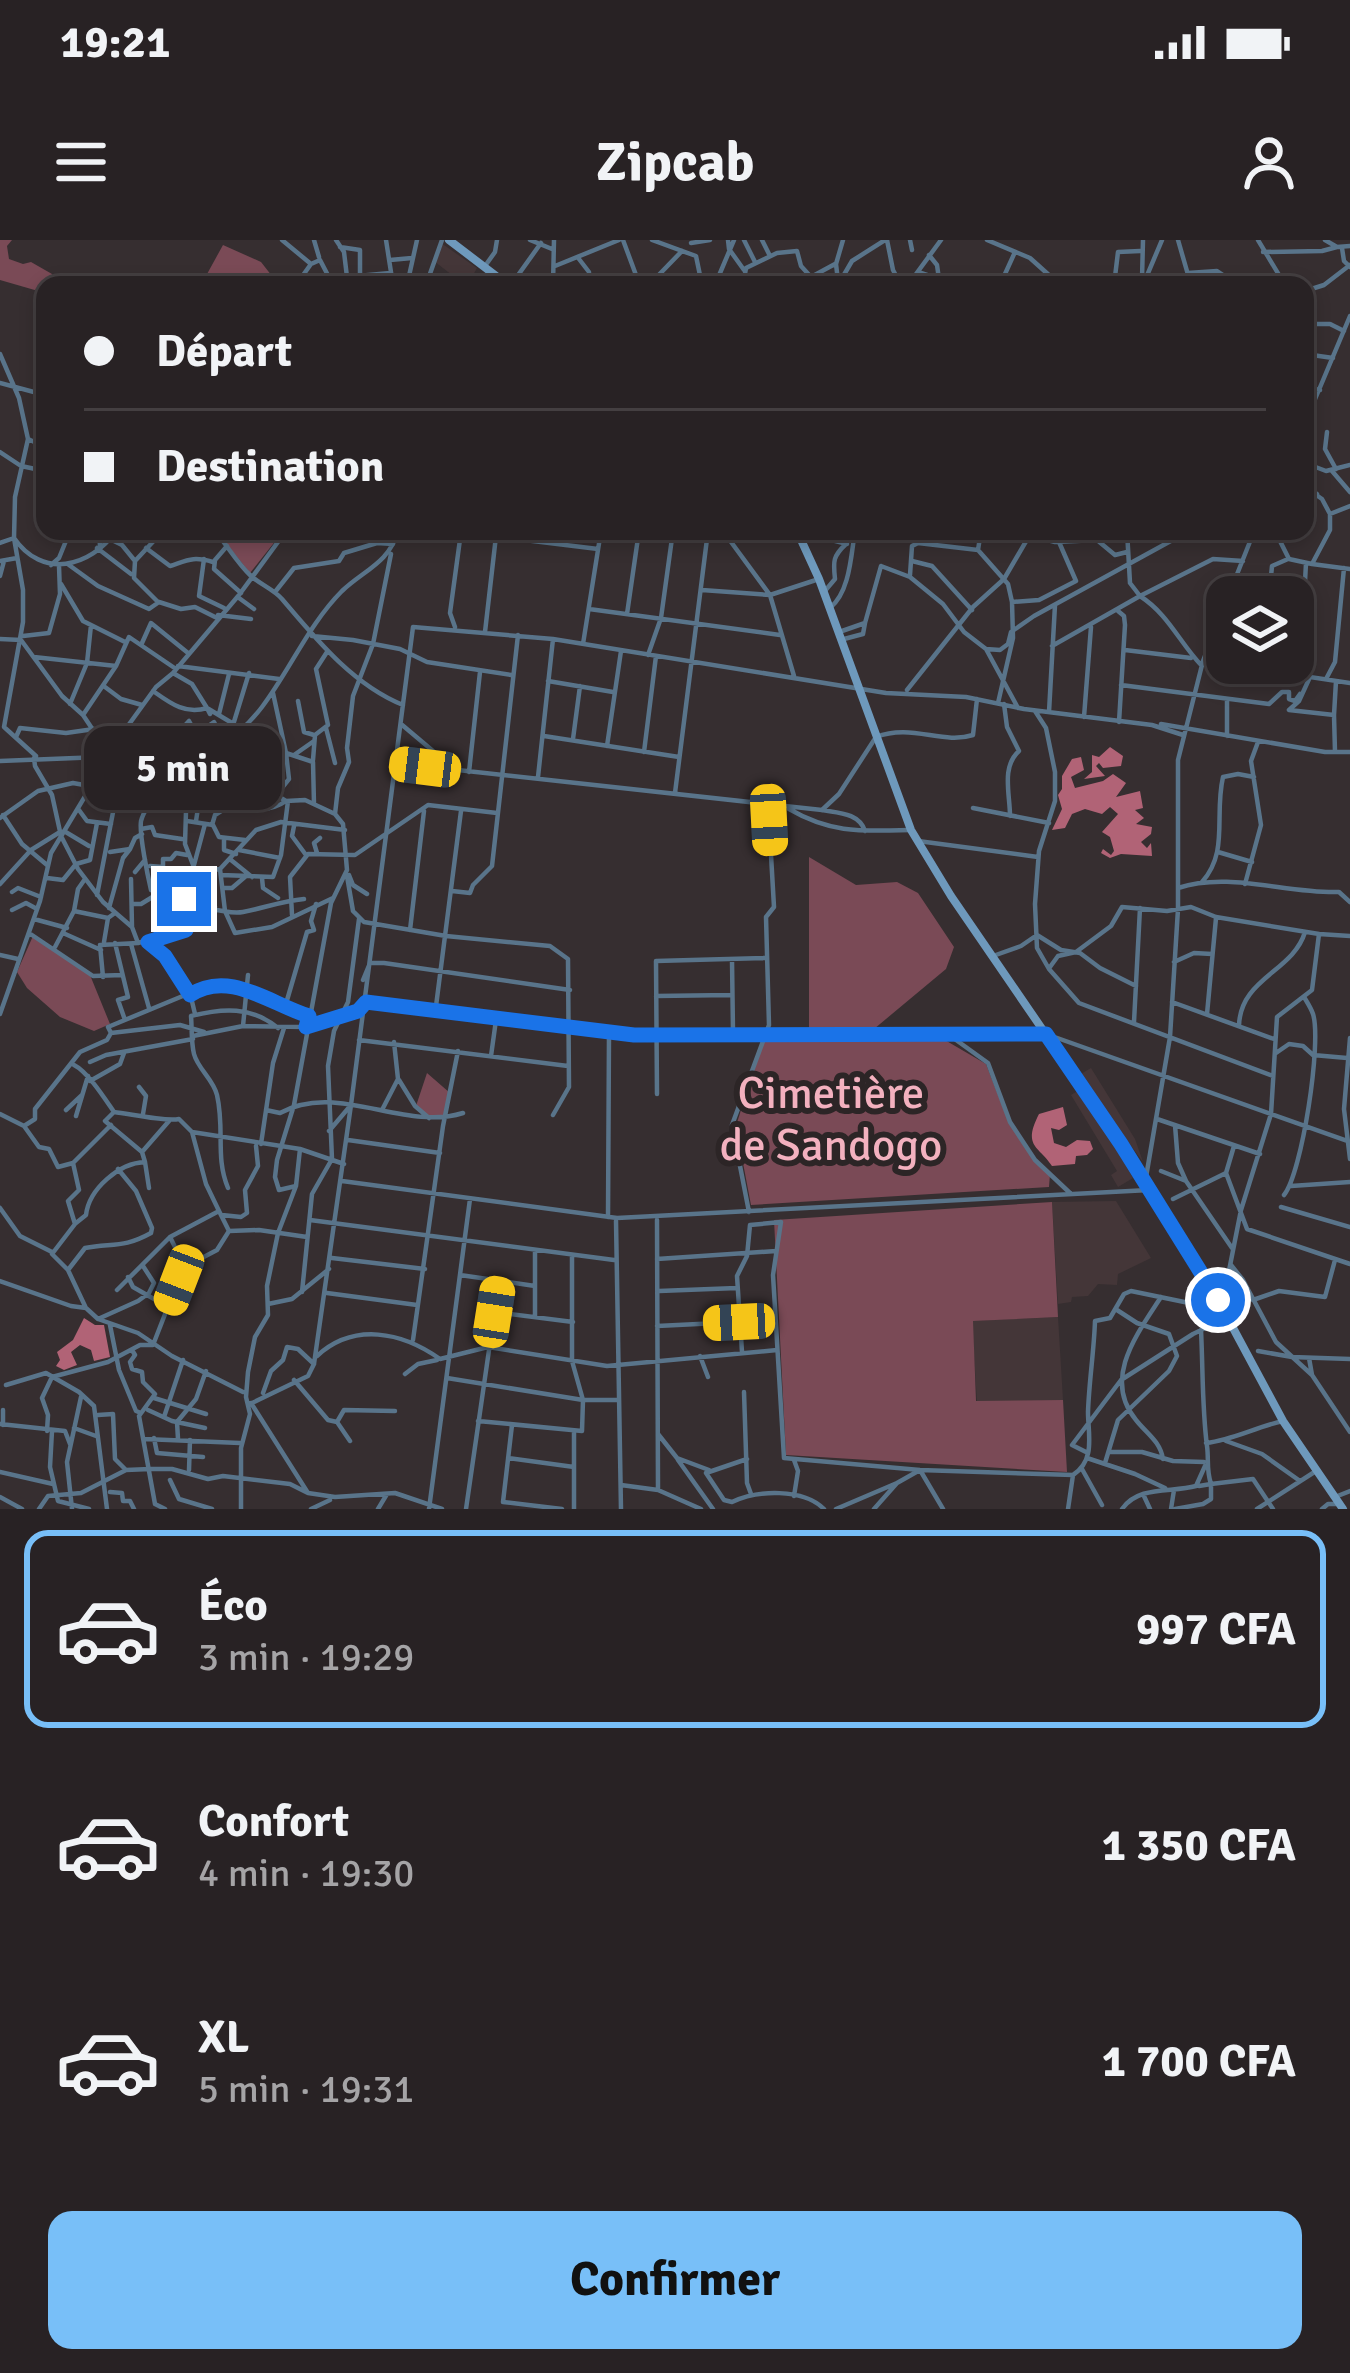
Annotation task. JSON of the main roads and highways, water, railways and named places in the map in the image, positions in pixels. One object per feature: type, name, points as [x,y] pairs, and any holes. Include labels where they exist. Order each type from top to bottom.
[{"type":"park label","name":"Cimetière de Sandogo","points":[[831,1119]]}]
